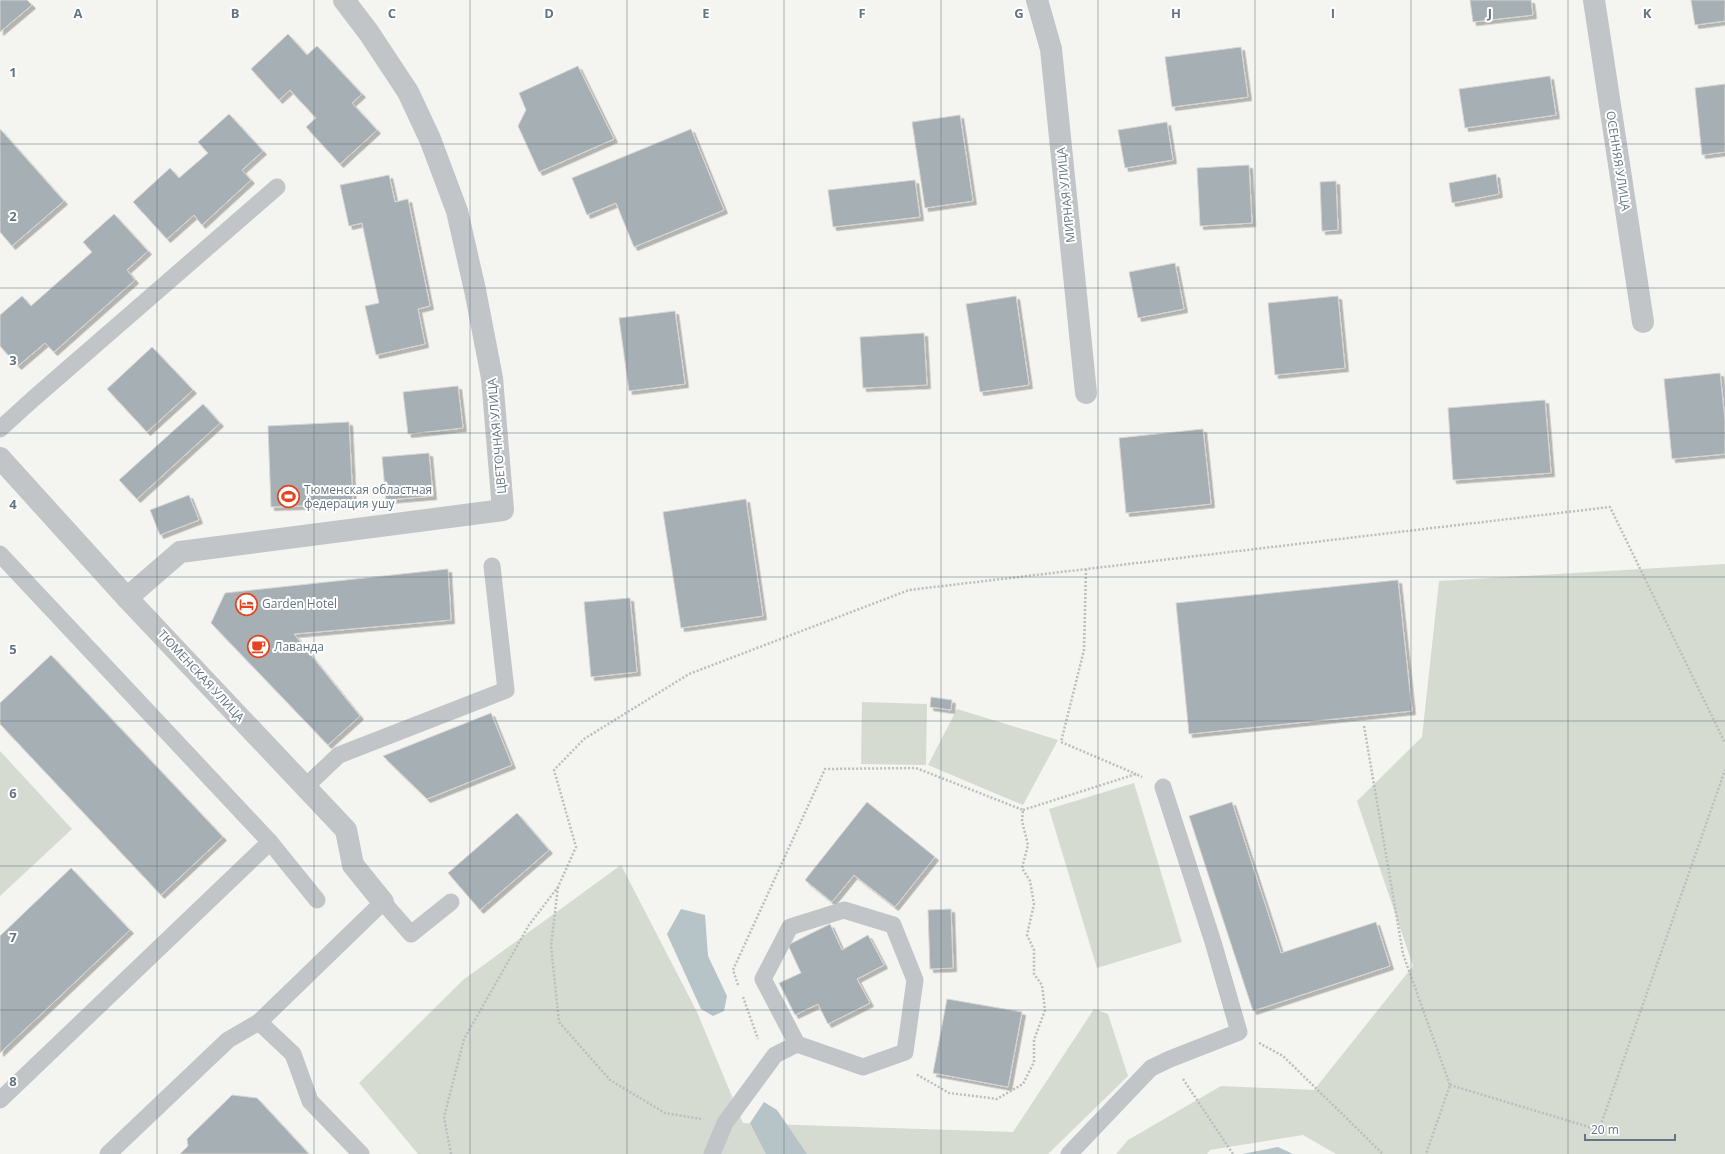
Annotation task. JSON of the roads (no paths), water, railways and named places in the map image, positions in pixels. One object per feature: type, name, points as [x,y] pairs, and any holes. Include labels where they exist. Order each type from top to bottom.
[{"type":"street","name":"ЦВЕТОЧНАЯ УЛИЦА","points":[[127,598],[180,552],[503,510],[492,378],[458,211],[430,139],[408,92],[344,0]]},
{"type":"street","name":"МИРНАЯ УЛИЦА","points":[[1037,0],[1051,49],[1086,393]]},
{"type":"street","name":"ОСЕННЯЯ УЛИЦА","points":[[1594,0],[1643,322]]},
{"type":"street","name":"ТЮМЕНСКАЯ УЛИЦА","points":[[0,458],[127,598],[346,830],[353,865],[384,902]]},
{"type":"lane","points":[[0,429],[32,399],[277,187]]},
{"type":"lane","points":[[0,554],[270,842],[318,900]]},
{"type":"lane","points":[[305,786],[339,755],[506,690],[492,566]]},
{"type":"lane","points":[[1069,1154],[1151,1068],[1239,1032],[1163,787]]},
{"type":"lane","points":[[0,1100],[270,842]]},
{"type":"lane","points":[[108,1154],[228,1040],[259,1022],[384,902],[411,934],[451,902]]},
{"type":"lane","points":[[712,1154],[725,1123],[775,1055],[797,1044],[863,1067],[905,1052],[915,980],[893,925],[844,910],[790,927],[763,979],[797,1044]]},
{"type":"lane","points":[[259,1022],[293,1054],[310,1101],[361,1154]]},
{"type":"place","name":"Тюменская областная федерация ушу","points":[[289,497]]},
{"type":"place","name":"Garden Hotel","points":[[247,604]]},
{"type":"place","name":"Лаванда","points":[[258,647]]}]
